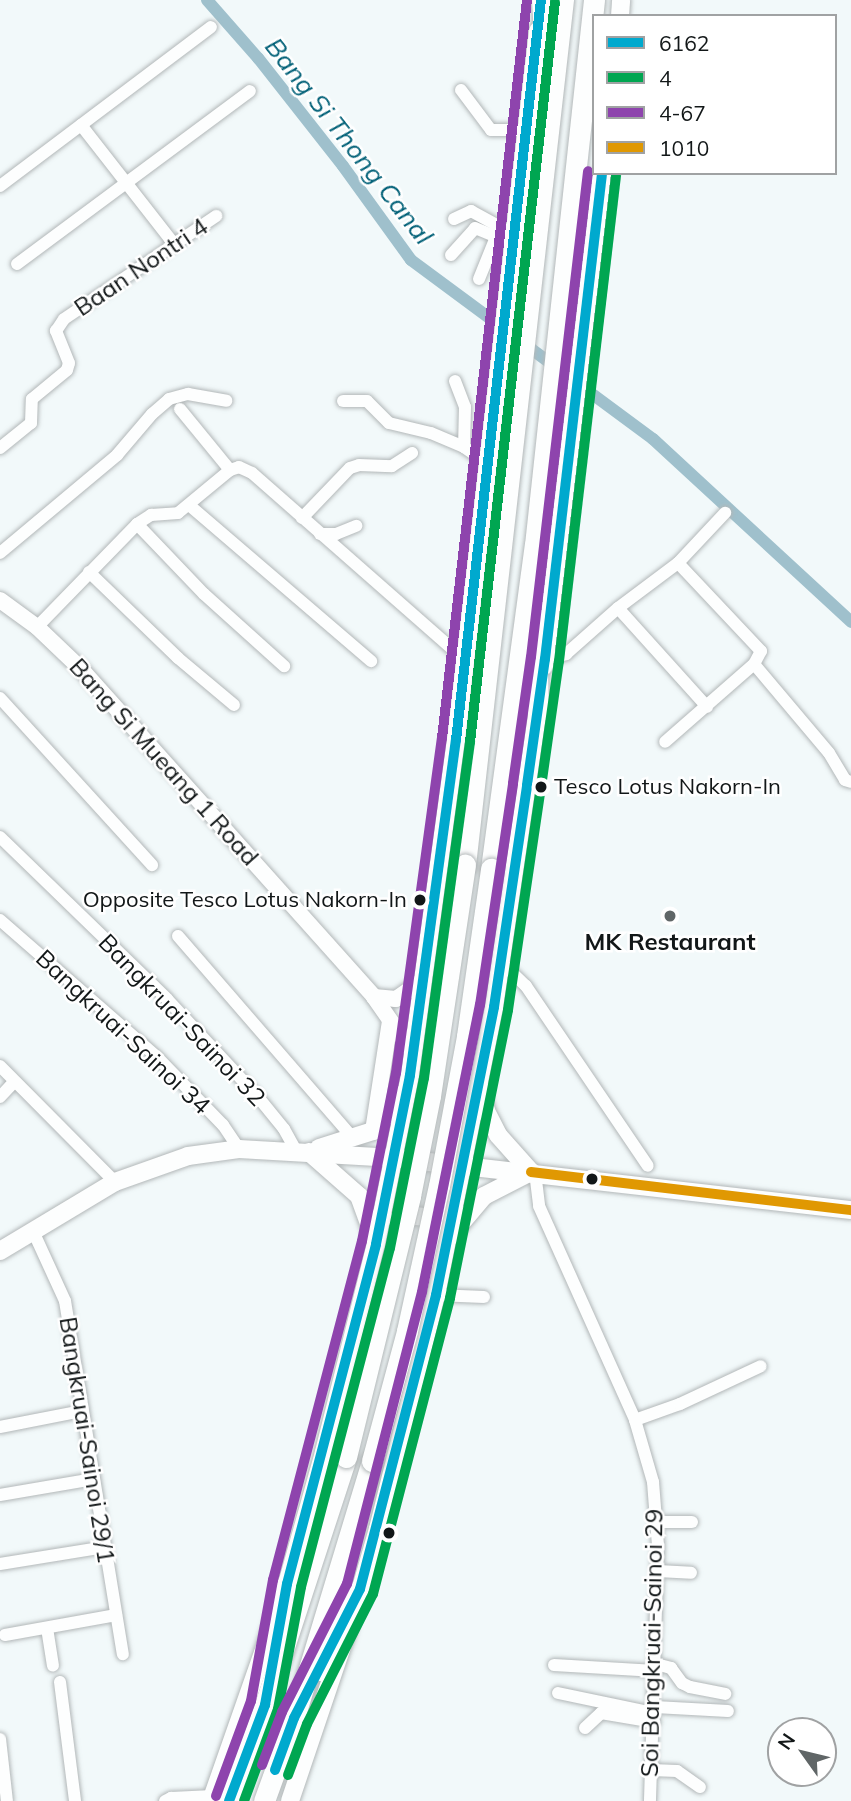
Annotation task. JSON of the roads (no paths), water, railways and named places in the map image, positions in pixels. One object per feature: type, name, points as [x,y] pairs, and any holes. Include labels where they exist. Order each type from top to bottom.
[{"type":"main road","points":[[542,0],[549,110]]},
{"type":"main road","points":[[218,1799],[288,1584],[376,1244],[409,1081],[465,660],[542,0]]},
{"type":"main road","points":[[218,1799],[265,1704],[346,1457],[410,1196],[430,1096],[465,865],[563,0]]},
{"type":"main road","points":[[264,1801],[294,1718],[372,1461],[407,1331],[439,1186],[467,1036],[535,545],[592,19]]},
{"type":"main road","points":[[290,1801],[360,1589],[436,1295],[478,1083],[500,961],[538,712],[602,175]]},
{"type":"main road","points":[[535,545],[540,577],[535,637],[538,712]]},
{"type":"main road","points":[[409,1081],[424,1102],[443,1114],[453,1114],[463,1106],[478,1083]]},
{"type":"main road","points":[[302,1151],[373,1132],[409,1081]]},
{"type":"main road","points":[[478,1083],[485,1111],[498,1135],[533,1172]]},
{"type":"main road","points":[[0,1251],[115,1182],[188,1156],[239,1149],[302,1151],[462,1164],[851,1210]]},
{"type":"main road","points":[[302,1151],[359,1196],[376,1244]]},
{"type":"main road","points":[[446,1241],[480,1199],[533,1172]]},
{"type":"main road","points":[[376,1244],[397,1220],[416,1214],[435,1222],[446,1241]]},
{"type":"main road","points":[[265,1704],[288,1584]]},
{"type":"main road","points":[[294,1718],[360,1589]]},
{"type":"street","points":[[0,186],[211,27]]},
{"type":"street","points":[[461,90],[491,130],[527,130]]},
{"type":"street","points":[[17,264],[250,91]]},
{"type":"street","points":[[81,125],[174,244]]},
{"type":"street","points":[[454,219],[471,211],[514,239]]},
{"type":"street","name":"Baan Nontri 4","points":[[0,449],[30,423],[32,399],[67,370],[69,363],[57,337],[58,325],[216,216]]},
{"type":"street","points":[[451,255],[475,228],[496,237],[514,239]]},
{"type":"street","points":[[479,279],[496,237]]},
{"type":"street","points":[[455,381],[465,407],[464,446]]},
{"type":"street","points":[[0,553],[117,455],[145,421],[169,399],[188,394],[226,401]]},
{"type":"street","points":[[343,401],[360,399],[389,423],[431,433],[464,446],[488,464]]},
{"type":"street","points":[[180,409],[232,469],[252,473],[465,660]]},
{"type":"street","points":[[302,518],[350,468],[359,465],[392,466],[412,453]]},
{"type":"street","points":[[37,627],[137,524],[151,515],[178,513],[232,469]]},
{"type":"street","points":[[189,505],[371,661]]},
{"type":"street","points":[[545,659],[566,654],[618,607],[678,563],[725,513]]},
{"type":"street","points":[[137,524],[204,594],[284,666]]},
{"type":"street","points":[[320,534],[336,534],[356,526]]},
{"type":"street","points":[[666,742],[754,664],[761,654],[760,647],[678,563]]},
{"type":"street","points":[[89,572],[178,658],[234,705]]},
{"type":"street","name":"Bang Si Mueang 1 Road","points":[[0,600],[37,627],[82,670],[374,997],[413,1053]]},
{"type":"street","points":[[618,607],[707,707]]},
{"type":"street","points":[[754,664],[829,753],[845,780],[851,782]]},
{"type":"street","points":[[0,698],[152,864]]},
{"type":"street","name":"Bangkruai-Sainoi 32","points":[[0,837],[167,999],[258,1097],[302,1151]]},
{"type":"street","name":"Bangkruai-Sainoi 34","points":[[0,919],[157,1057],[223,1125],[239,1149]]},
{"type":"street","points":[[178,936],[354,1139]]},
{"type":"street","points":[[500,961],[526,986],[648,1166]]},
{"type":"street","points":[[374,997],[396,999],[424,980]]},
{"type":"street","points":[[373,1132],[390,1021]]},
{"type":"street","points":[[2,1071],[115,1182]]},
{"type":"street","points":[[0,1097],[14,1083]]},
{"type":"street","name":"Soi Bangkruai-Sainoi 29","points":[[533,1172],[544,1218],[635,1420],[650,1472],[658,1522],[656,1668],[650,1801]]},
{"type":"street","name":"Bangkruai-Sainoi 29/1","points":[[33,1231],[65,1301],[123,1654]]},
{"type":"street","points":[[436,1295],[484,1297]]},
{"type":"street","points":[[635,1420],[680,1404],[761,1366]]},
{"type":"street","points":[[0,1427],[82,1411]]},
{"type":"street","points":[[0,1496],[94,1479]]},
{"type":"street","points":[[658,1522],[692,1522]]},
{"type":"street","points":[[0,1564],[105,1547]]},
{"type":"street","points":[[658,1571],[691,1573]]},
{"type":"street","points":[[5,1635],[116,1615]]},
{"type":"street","points":[[47,1628],[53,1667]]},
{"type":"street","points":[[554,1665],[671,1668],[682,1683],[690,1687],[725,1694]]},
{"type":"street","points":[[60,1682],[75,1801]]},
{"type":"street","points":[[558,1693],[654,1714]]},
{"type":"street","points":[[585,1728],[595,1715],[601,1713],[728,1711]]},
{"type":"street","points":[[0,1739],[7,1801]]},
{"type":"street","points":[[651,1770],[677,1771],[700,1787]]},
{"type":"street","points":[[165,1801],[171,1798],[218,1799]]},
{"type":"waterway","name":"Bang Si Thong Canal","points":[[207,0],[258,58],[343,166],[411,260],[653,439],[851,622]]},
{"type":"place","name":"Tesco Lotus Nakorn-In","points":[[541,787]]},
{"type":"place","name":"Opposite Tesco Lotus Nakorn-In","points":[[420,900]]},
{"type":"place","name":"MK Restaurant","points":[[670,916]]}]
